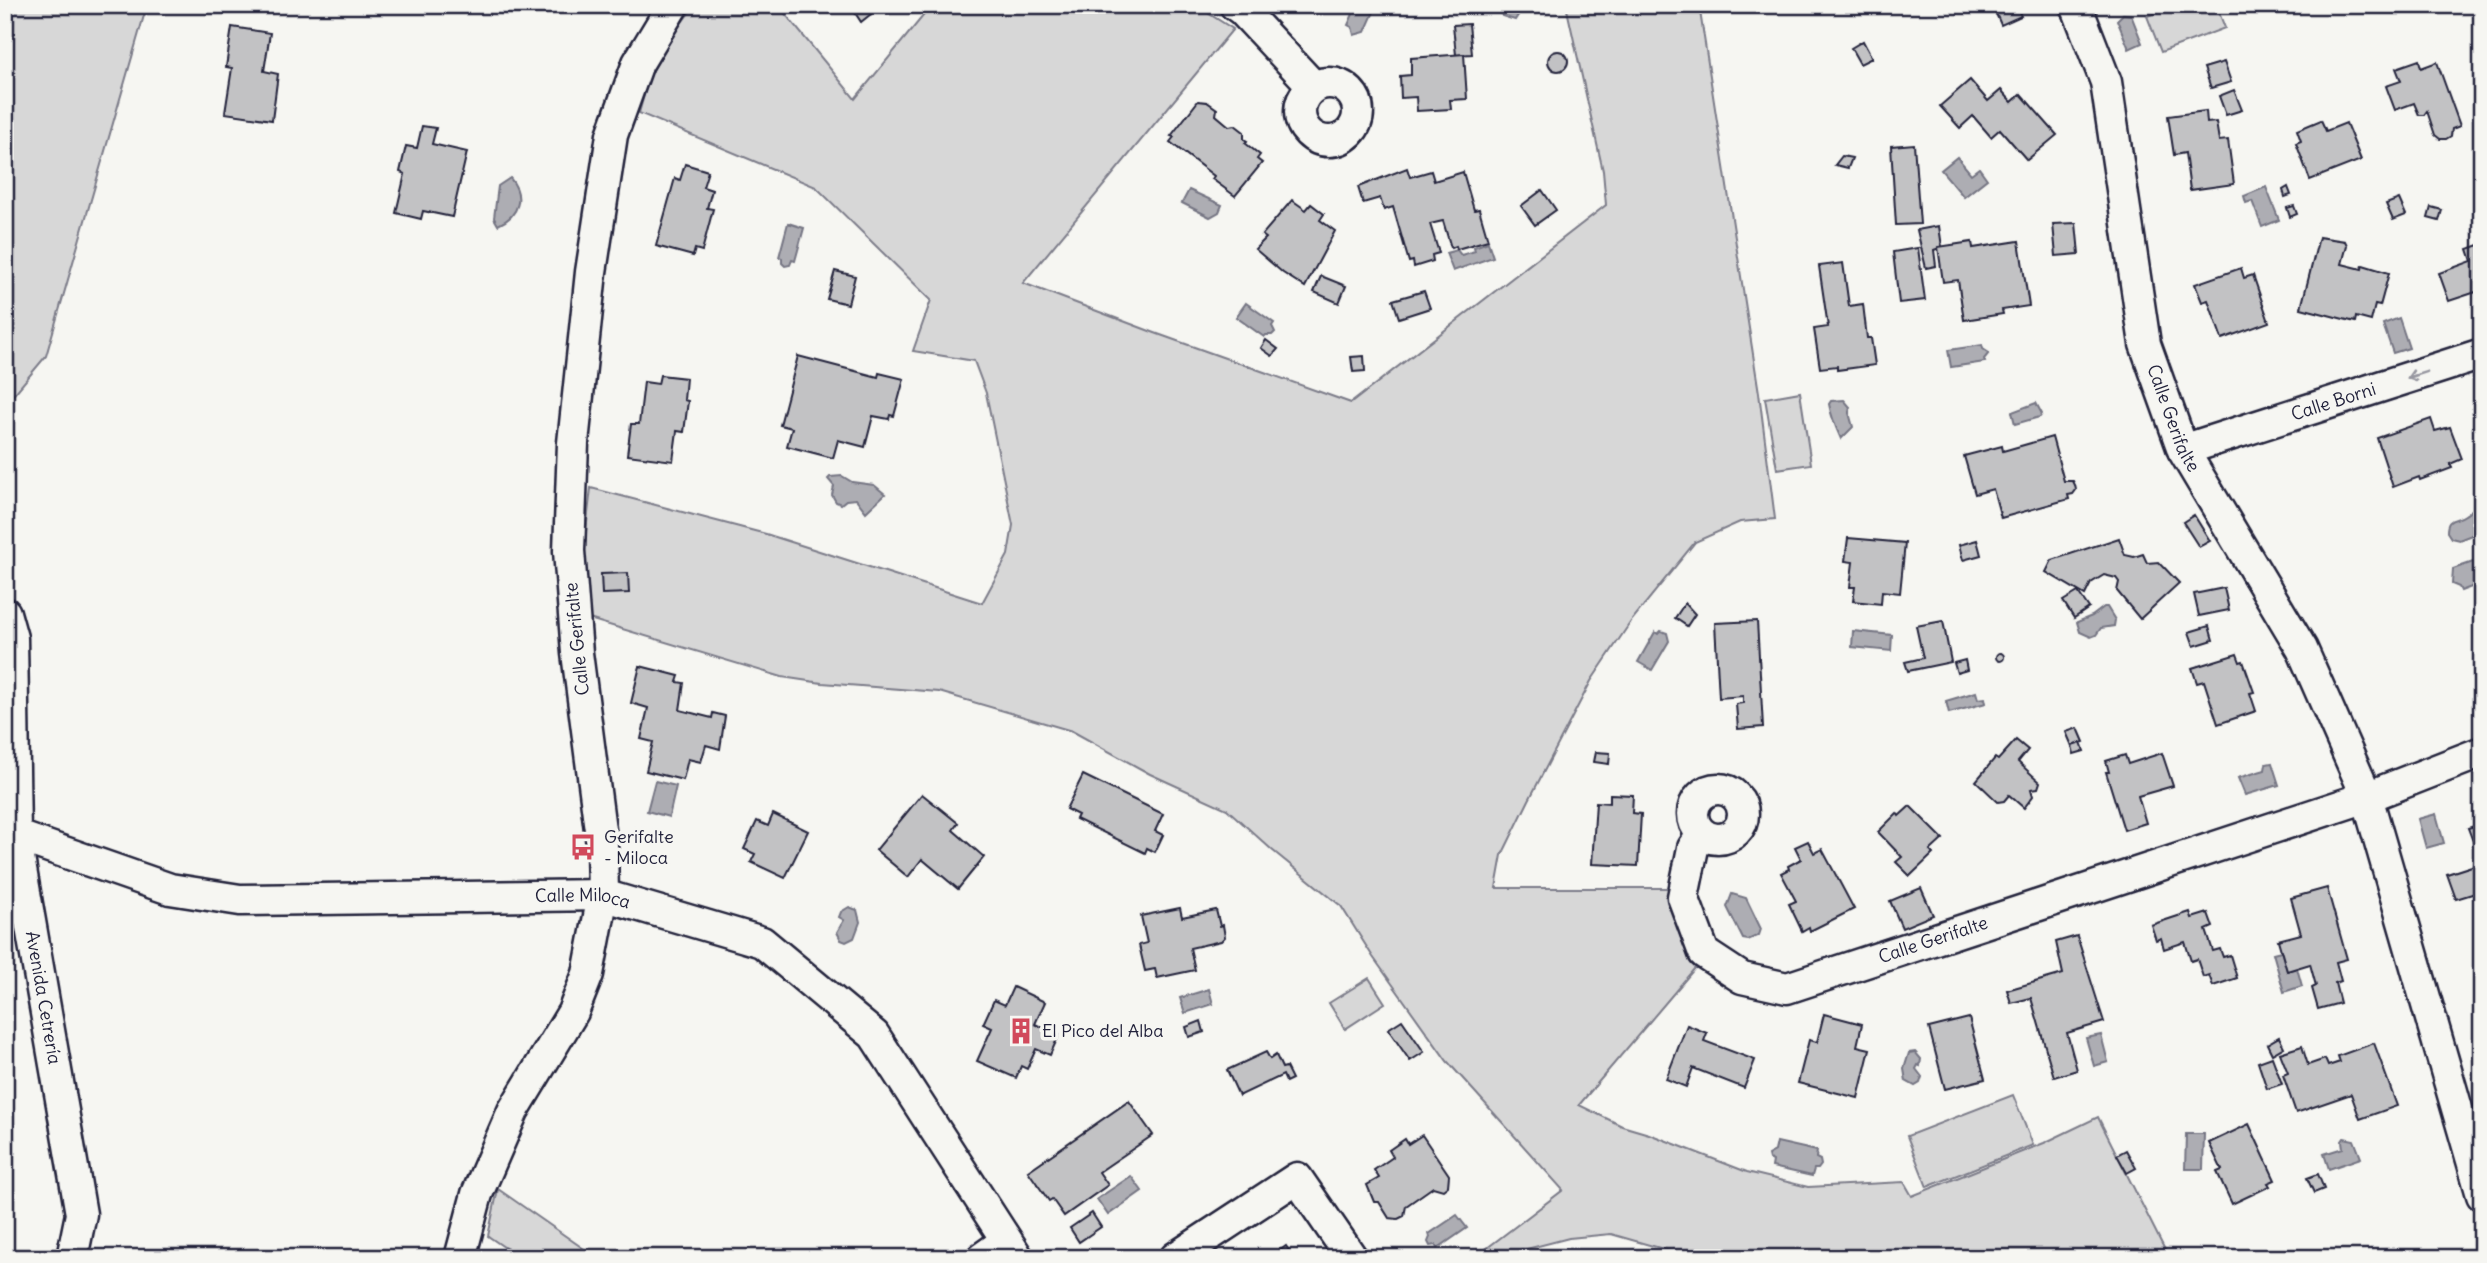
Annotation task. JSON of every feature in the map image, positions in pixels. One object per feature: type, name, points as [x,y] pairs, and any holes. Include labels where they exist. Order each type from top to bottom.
[{"type":"street","name":"Calle Gerifalte","points":[[460,1258],[477,1194],[513,1111],[573,1012],[588,974],[603,895],[602,845],[577,653],[569,551],[573,443],[591,272],[611,135],[638,63],[673,5]]},
{"type":"street","points":[[1235,5],[1313,86]]},
{"type":"street","name":"Calle Gerifalte","points":[[2076,5],[2106,82],[2145,344],[2183,450],[2302,649],[2367,797],[2472,1124],[2482,1195]]},
{"type":"street","name":"Calle Borni","points":[[2183,450],[2482,354]]},
{"type":"street","name":"Avenida Cetrería","points":[[5,613],[12,638],[15,835],[81,1214],[72,1258]]},
{"type":"street","name":"Calle Gerifalte","points":[[1702,835],[1693,848],[1682,897],[1704,953],[1742,978],[1787,988],[2367,797],[2482,752]]},
{"type":"street","name":"Calle Miloca","points":[[15,835],[170,889],[240,900],[603,895],[762,942],[874,1035],[1002,1252]]},
{"type":"street","points":[[1175,1258],[1297,1178],[1352,1258]]},
{"type":"shaded area","points":[[5,5],[147,5],[46,356],[5,405]]},
{"type":"shaded area","points":[[695,5],[778,5],[855,99],[932,5],[1195,5],[1233,29],[1023,283],[1351,403],[1606,205],[1603,171],[1566,5],[1699,5],[1759,393],[1775,519],[1740,522],[1695,542],[1632,620],[1591,681],[1529,800],[1502,855],[1496,888],[1670,888],[1678,930],[1695,968],[1579,1105],[1622,1126],[1747,1172],[1808,1187],[1904,1182],[1912,1196],[2044,1143],[2098,1117],[2169,1258],[2142,1255],[2125,1258],[1695,1258],[1611,1234],[1569,1238],[1507,1254],[1501,1258],[1474,1258],[1563,1190],[1447,1061],[1373,957],[1341,906],[1227,809],[1150,774],[1072,731],[939,692],[822,683],[782,677],[589,619],[583,557],[591,488],[766,534],[982,603],[1008,555],[1013,525],[986,393],[974,361],[913,351],[931,300],[816,187],[639,113],[649,77],[677,29]]},
{"type":"shaded area","points":[[1357,5],[1377,5],[1365,32],[1354,35],[1352,27],[1348,25]]},
{"type":"shaded area","points":[[1500,5],[1524,6],[1515,20],[1502,16]]},
{"type":"shaded area","points":[[2177,5],[2216,5],[2225,28],[2161,52],[2147,16]]},
{"type":"shaded area","points":[[2123,14],[2131,15],[2142,43],[2129,49],[2117,20]]},
{"type":"shaded area","points":[[1957,157],[1971,174],[1979,168],[1987,179],[1964,197],[1941,170]]},
{"type":"shaded area","points":[[510,178],[515,185],[518,205],[511,216],[498,225],[494,218],[498,186]]},
{"type":"shaded area","points":[[2266,187],[2279,220],[2262,227],[2252,201],[2246,203],[2244,196]]},
{"type":"shaded area","points":[[1189,190],[1222,205],[1219,212],[1210,217],[1182,203]]},
{"type":"shaded area","points":[[788,223],[804,228],[795,261],[792,260],[790,265],[785,266],[779,257]]},
{"type":"shaded area","points":[[1488,242],[1493,257],[1453,271],[1446,253],[1457,250],[1461,255],[1475,251],[1474,247]]},
{"type":"shaded area","points":[[1246,303],[1274,323],[1272,326],[1275,332],[1272,335],[1264,337],[1236,317]]},
{"type":"shaded area","points":[[2399,318],[2409,348],[2393,353],[2383,324]]},
{"type":"shaded area","points":[[1982,345],[1989,353],[1984,359],[1985,362],[1951,367],[1948,350]]},
{"type":"shaded area","points":[[1800,392],[1811,464],[1777,469],[1765,398]]},
{"type":"shaded area","points":[[1844,400],[1850,407],[1853,427],[1841,439],[1829,404],[1831,401]]},
{"type":"shaded area","points":[[2036,403],[2042,414],[2040,417],[2015,424],[2012,412]]},
{"type":"shaded area","points":[[842,476],[852,482],[874,485],[885,494],[866,512],[856,499],[846,500],[841,504],[836,502],[832,495],[834,486],[828,479]]},
{"type":"shaded area","points":[[2474,508],[2482,509],[2482,531],[2459,540],[2451,538],[2447,532],[2449,524]]},
{"type":"shaded area","points":[[2482,559],[2482,583],[2461,591],[2452,584],[2453,569]]},
{"type":"shaded area","points":[[2107,607],[2115,620],[2114,626],[2101,628],[2091,637],[2080,632],[2077,622]]},
{"type":"shaded area","points":[[1661,631],[1667,633],[1669,641],[1652,670],[1638,662],[1655,632],[1658,634]]},
{"type":"shaded area","points":[[1853,631],[1892,635],[1891,651],[1852,647]]},
{"type":"shaded area","points":[[1976,692],[1978,699],[1985,698],[1986,703],[1949,713],[1946,701]]},
{"type":"shaded area","points":[[2272,763],[2279,785],[2245,795],[2238,778],[2265,770],[2266,764]]},
{"type":"shaded area","points":[[655,781],[676,786],[669,817],[647,811]]},
{"type":"shaded area","points":[[2436,814],[2444,843],[2426,848],[2418,819]]},
{"type":"shaded area","points":[[1732,894],[1746,898],[1761,929],[1759,935],[1748,940],[1743,939],[1727,907]]},
{"type":"shaded area","points":[[849,907],[857,910],[860,922],[854,938],[846,942],[841,940],[837,932],[844,920],[839,917],[841,912]]},
{"type":"shaded area","points":[[2281,951],[2287,971],[2297,968],[2302,986],[2284,992],[2273,953]]},
{"type":"shaded area","points":[[1369,978],[1385,1003],[1345,1029],[1329,1003]]},
{"type":"shaded area","points":[[1209,989],[1213,1004],[1185,1013],[1180,998]]},
{"type":"shaded area","points":[[2101,1035],[2108,1062],[2094,1066],[2086,1038]]},
{"type":"shaded area","points":[[1915,1052],[1921,1059],[1920,1066],[1916,1069],[1922,1077],[1920,1083],[1915,1086],[1906,1081],[1904,1069],[1909,1053]]},
{"type":"shaded area","points":[[2013,1095],[2033,1145],[1927,1187],[1907,1136]]},
{"type":"shaded area","points":[[2186,1134],[2204,1134],[2203,1169],[2185,1169]]},
{"type":"shaded area","points":[[2344,1138],[2354,1140],[2361,1158],[2329,1169],[2324,1154],[2343,1148]]},
{"type":"shaded area","points":[[1777,1142],[1817,1151],[1816,1158],[1821,1165],[1814,1169],[1812,1176],[1772,1167],[1773,1161],[1768,1155],[1775,1151]]},
{"type":"shaded area","points":[[1131,1176],[1142,1191],[1108,1215],[1097,1199]]},
{"type":"shaded area","points":[[498,1189],[597,1258],[520,1258],[488,1236]]},
{"type":"shaded area","points":[[1457,1215],[1467,1228],[1438,1248],[1436,1245],[1430,1246],[1429,1234]]},
{"type":"building","points":[[850,5],[880,5],[881,6],[861,22]]},
{"type":"building","points":[[2016,5],[2021,16],[2001,25],[1993,7]]},
{"type":"building","points":[[1469,24],[1472,54],[1456,55],[1453,25]]},
{"type":"building","points":[[232,27],[270,33],[264,71],[278,74],[272,120],[225,113],[232,68],[226,67]]},
{"type":"building","points":[[1863,41],[1872,58],[1860,64],[1851,48]]},
{"type":"building","points":[[1558,51],[1565,54],[1568,61],[1565,68],[1558,71],[1551,68],[1548,61],[1551,54]]},
{"type":"building","points":[[1464,54],[1467,99],[1450,100],[1451,109],[1417,111],[1416,97],[1401,98],[1400,76],[1411,75],[1411,58]]},
{"type":"building","points":[[2419,60],[2421,68],[2437,62],[2460,126],[2452,129],[2451,136],[2446,139],[2435,135],[2427,111],[2424,115],[2419,115],[2414,103],[2395,110],[2386,86],[2401,81],[2396,68]]},
{"type":"building","points":[[2224,62],[2231,82],[2211,88],[2204,68]]},
{"type":"building","points":[[1970,80],[1988,101],[2001,90],[2012,102],[2021,94],[2057,135],[2027,160],[2000,129],[1991,137],[1973,116],[1960,128],[1940,106]]},
{"type":"building","points":[[2234,90],[2242,110],[2226,115],[2219,96]]},
{"type":"building","points":[[1198,101],[1207,102],[1217,109],[1216,115],[1229,126],[1235,125],[1244,132],[1244,139],[1247,141],[1245,143],[1260,155],[1257,159],[1262,163],[1235,196],[1170,142],[1174,137],[1171,136]]},
{"type":"building","points":[[2206,111],[2207,123],[2216,122],[2219,141],[2228,140],[2234,184],[2190,190],[2185,153],[2174,155],[2168,116]]},
{"type":"building","points":[[2321,120],[2326,131],[2346,123],[2361,160],[2310,180],[2296,143],[2301,141],[2297,130]]},
{"type":"building","points":[[422,126],[436,128],[432,144],[467,152],[452,217],[423,211],[421,219],[396,213],[405,174],[400,172],[406,146],[417,148]]},
{"type":"building","points":[[1914,144],[1920,224],[1896,225],[1891,146]]},
{"type":"building","points":[[1842,156],[1852,158],[1848,168],[1835,165]]},
{"type":"building","points":[[685,164],[708,171],[703,187],[712,190],[707,208],[713,209],[702,251],[695,249],[693,256],[656,246],[675,178],[680,180]]},
{"type":"building","points":[[1407,168],[1410,177],[1431,171],[1434,181],[1463,172],[1474,210],[1479,209],[1488,240],[1457,249],[1456,246],[1451,248],[1443,221],[1430,224],[1439,253],[1432,255],[1433,261],[1414,267],[1413,261],[1409,262],[1393,207],[1384,210],[1380,198],[1363,203],[1358,187]]},
{"type":"building","points":[[2288,187],[2291,195],[2285,197],[2283,190]]},
{"type":"building","points":[[1542,190],[1556,210],[1535,225],[1521,206]]},
{"type":"building","points":[[2399,199],[2406,215],[2393,220],[2386,204]]},
{"type":"building","points":[[1292,200],[1306,210],[1311,204],[1324,214],[1320,220],[1335,231],[1305,287],[1283,273],[1255,249],[1266,238],[1262,235]]},
{"type":"building","points":[[2294,206],[2297,214],[2290,217],[2287,208]]},
{"type":"building","points":[[2431,207],[2442,210],[2439,221],[2428,218]]},
{"type":"building","points":[[2076,223],[2079,254],[2056,256],[2053,224]]},
{"type":"building","points":[[1939,226],[1942,247],[1934,250],[1936,266],[1926,268],[1917,230]]},
{"type":"building","points":[[2319,237],[2345,241],[2347,245],[2342,264],[2362,269],[2363,265],[2389,273],[2380,306],[2375,305],[2371,321],[2356,317],[2355,322],[2301,308]]},
{"type":"building","points":[[2019,241],[2029,306],[2002,310],[2003,314],[1964,320],[1958,280],[1943,282],[1938,247],[1972,242],[1973,248]]},
{"type":"building","points":[[2482,244],[2482,290],[2449,301],[2439,273],[2472,261],[2468,249]]},
{"type":"building","points":[[1918,248],[1925,300],[1899,303],[1893,252]]},
{"type":"building","points":[[1843,263],[1849,306],[1863,304],[1867,338],[1871,338],[1875,365],[1837,370],[1837,366],[1820,368],[1814,329],[1828,327],[1819,266]]},
{"type":"building","points":[[2241,268],[2244,278],[2253,275],[2269,322],[2222,339],[2208,300],[2202,302],[2195,284]]},
{"type":"building","points":[[835,271],[855,276],[848,304],[827,299]]},
{"type":"building","points":[[1321,276],[1346,286],[1339,303],[1314,292]]},
{"type":"building","points":[[1424,291],[1430,308],[1399,318],[1393,300]]},
{"type":"building","points":[[1266,340],[1278,349],[1272,356],[1261,348]]},
{"type":"building","points":[[798,356],[878,377],[879,373],[904,379],[894,416],[890,415],[889,419],[873,416],[865,447],[838,440],[833,458],[787,446],[792,428],[780,425]]},
{"type":"building","points":[[1364,356],[1365,371],[1353,372],[1351,357]]},
{"type":"building","points":[[660,375],[686,378],[684,400],[688,401],[684,432],[677,431],[673,461],[627,455],[631,424],[639,424],[644,382],[658,384]]},
{"type":"building","points":[[2431,419],[2435,431],[2450,427],[2462,459],[2450,464],[2452,468],[2393,487],[2377,438]]},
{"type":"building","points":[[2052,437],[2064,481],[2073,481],[2075,485],[2076,490],[2068,495],[2069,499],[2001,518],[1993,489],[1975,494],[1964,456],[2002,446],[2003,451]]},
{"type":"building","points":[[2194,515],[2210,541],[2199,547],[2183,522]]},
{"type":"building","points":[[1848,538],[1905,543],[1900,593],[1882,591],[1881,604],[1853,601],[1855,587],[1850,587],[1853,562],[1845,561]]},
{"type":"building","points":[[2119,538],[2125,555],[2134,557],[2143,554],[2147,563],[2159,562],[2179,583],[2140,619],[2117,591],[2119,582],[2116,578],[2104,575],[2091,583],[2085,595],[2046,572],[2052,560]]},
{"type":"building","points":[[1977,540],[1981,555],[1963,560],[1959,545]]},
{"type":"building","points":[[628,573],[629,593],[602,594],[601,574]]},
{"type":"building","points":[[2224,588],[2229,610],[2199,616],[2194,594]]},
{"type":"building","points":[[2078,592],[2089,608],[2074,618],[2063,601]]},
{"type":"building","points":[[1685,603],[1695,614],[1687,626],[1675,618]]},
{"type":"building","points":[[1757,621],[1763,727],[1738,729],[1736,704],[1743,703],[1743,696],[1719,698],[1715,623]]},
{"type":"building","points":[[1943,621],[1951,662],[1908,671],[1905,662],[1923,658],[1916,626]]},
{"type":"building","points":[[2209,626],[2213,640],[2194,646],[2189,632]]},
{"type":"building","points":[[2000,653],[2004,657],[2000,661],[1996,657]]},
{"type":"building","points":[[2237,654],[2240,662],[2243,661],[2254,692],[2250,693],[2256,711],[2218,724],[2204,681],[2197,683],[2192,668]]},
{"type":"building","points":[[1965,660],[1967,670],[1957,673],[1954,663]]},
{"type":"building","points":[[640,666],[679,676],[677,682],[684,683],[680,710],[712,718],[713,713],[725,716],[720,749],[706,745],[701,762],[688,759],[683,780],[646,771],[653,742],[641,739],[648,708],[631,703]]},
{"type":"building","points":[[2078,728],[2084,742],[2072,746],[2066,732]]},
{"type":"building","points":[[2016,740],[2028,750],[2018,762],[2040,782],[2038,788],[2031,789],[2033,796],[2024,808],[2009,795],[2004,801],[1998,802],[1976,781],[1995,758],[1998,760]]},
{"type":"building","points":[[2081,743],[2084,751],[2074,754],[2072,746]]},
{"type":"building","points":[[1596,752],[1610,753],[1609,764],[1594,762]]},
{"type":"building","points":[[2162,753],[2173,786],[2138,796],[2146,823],[2124,830],[2106,772],[2109,772],[2106,761],[2125,755],[2128,764]]},
{"type":"building","points":[[1083,775],[1163,814],[1155,831],[1163,835],[1155,852],[1147,848],[1145,853],[1076,819],[1078,815],[1066,809]]},
{"type":"building","points":[[922,794],[958,823],[953,830],[984,857],[958,889],[922,859],[908,877],[876,850]]},
{"type":"building","points":[[1610,794],[1633,795],[1632,813],[1641,814],[1638,866],[1592,864],[1596,802],[1610,803]]},
{"type":"building","points":[[1910,806],[1943,839],[1930,851],[1933,854],[1910,876],[1896,862],[1902,857],[1878,832],[1897,813],[1899,816]]},
{"type":"building","points":[[773,814],[808,831],[785,878],[751,862],[755,854],[744,849],[757,821],[768,826]]},
{"type":"building","points":[[2481,824],[2482,891],[2456,899],[2447,874],[2481,863],[2468,828]]},
{"type":"building","points":[[1808,841],[1814,853],[1822,849],[1854,909],[1810,931],[1809,927],[1802,931],[1789,904],[1796,901],[1781,873],[1801,859],[1795,847]]},
{"type":"building","points":[[1921,888],[1933,915],[1902,928],[1890,901]]},
{"type":"building","points":[[2327,888],[2347,959],[2336,962],[2341,981],[2335,983],[2340,1003],[2318,1009],[2312,988],[2316,986],[2310,964],[2287,971],[2278,940],[2301,934],[2291,898]]},
{"type":"building","points":[[1180,908],[1182,917],[1216,910],[1225,937],[1221,941],[1190,948],[1195,970],[1157,978],[1155,969],[1145,971],[1139,945],[1147,943],[1141,916]]},
{"type":"building","points":[[2190,912],[2192,918],[2208,913],[2213,927],[2206,930],[2213,951],[2220,949],[2223,957],[2230,955],[2237,978],[2213,986],[2209,975],[2203,977],[2197,959],[2191,961],[2185,942],[2164,949],[2161,938],[2156,940],[2151,925]]},
{"type":"building","points":[[2077,936],[2104,1022],[2067,1033],[2077,1070],[2054,1077],[2031,998],[2011,1003],[2007,990],[2063,974],[2056,942]]},
{"type":"building","name":"El Pico del Alba","points":[[1013,987],[1045,1002],[1035,1024],[1059,1035],[1050,1055],[1036,1049],[1027,1069],[1021,1066],[1016,1078],[977,1061],[992,1028],[983,1024],[994,1000],[1005,1005]]},
{"type":"building","points":[[1824,1014],[1862,1024],[1857,1046],[1870,1049],[1858,1098],[1798,1083],[1809,1040],[1817,1042]]},
{"type":"building","points":[[1969,1018],[1985,1079],[1945,1089],[1929,1028]]},
{"type":"building","points":[[1402,1020],[1424,1052],[1410,1061],[1388,1029]]},
{"type":"building","points":[[1201,1021],[1204,1032],[1189,1037],[1186,1027]]},
{"type":"building","points":[[1687,1025],[1707,1033],[1704,1041],[1755,1060],[1744,1088],[1693,1068],[1686,1087],[1666,1079]]},
{"type":"building","points":[[2279,1037],[2284,1047],[2272,1054],[2267,1044]]},
{"type":"building","points":[[2374,1043],[2397,1106],[2360,1119],[2351,1094],[2296,1113],[2283,1075],[2288,1073],[2280,1053],[2302,1046],[2308,1065],[2325,1059],[2328,1066],[2340,1062],[2338,1056]]},
{"type":"building","points":[[1266,1052],[1270,1059],[1276,1055],[1282,1068],[1286,1067],[1292,1079],[1286,1082],[1283,1075],[1239,1096],[1227,1070]]},
{"type":"building","points":[[2272,1057],[2282,1084],[2267,1089],[2258,1062]]},
{"type":"building","points":[[1129,1101],[1153,1135],[1099,1172],[1108,1185],[1064,1216],[1052,1199],[1049,1201],[1028,1171]]},
{"type":"building","points":[[2249,1124],[2275,1180],[2268,1183],[2270,1186],[2232,1204],[2217,1172],[2222,1170],[2209,1143]]},
{"type":"building","points":[[1422,1135],[1449,1175],[1448,1186],[1443,1190],[1433,1187],[1406,1206],[1404,1216],[1398,1219],[1389,1218],[1379,1202],[1374,1202],[1367,1185],[1379,1178],[1374,1170],[1393,1157],[1389,1150],[1405,1139],[1408,1144]]},
{"type":"building","points":[[2126,1150],[2136,1168],[2127,1173],[2117,1155]]},
{"type":"building","points":[[2318,1174],[2324,1189],[2314,1193],[2307,1178]]},
{"type":"building","points":[[1092,1213],[1101,1227],[1079,1242],[1070,1228]]},
{"type":"building","points":[[1286,1246],[1294,1258],[1270,1258]]},
{"type":"building","points":[[1330,1249],[1336,1258],[1318,1258]]},
{"type":"place","name":"Gerifalte - Miloca","points":[[583,847]]},
{"type":"place","name":"El Pico del Alba","points":[[1021,1031]]}]
